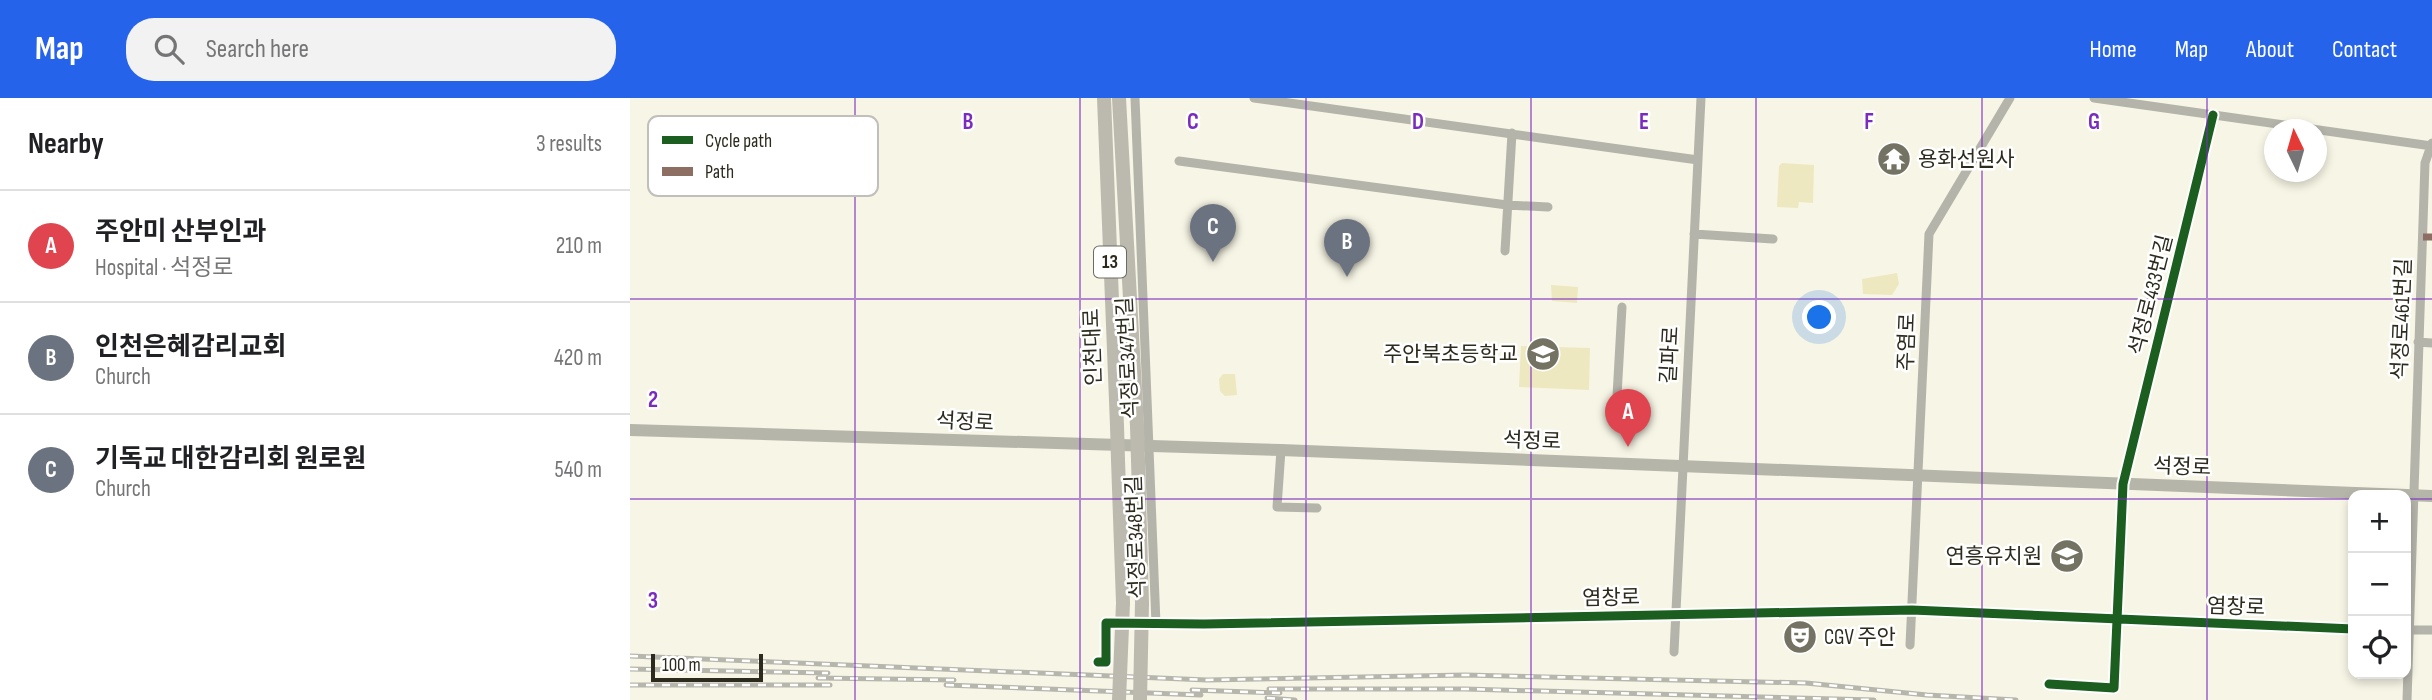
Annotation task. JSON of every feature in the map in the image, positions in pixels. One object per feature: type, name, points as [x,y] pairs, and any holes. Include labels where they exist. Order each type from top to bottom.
[{"type":"highway","points":[[1097,98],[1107,174]]},
{"type":"highway","name":"인천대로","points":[[1104,98],[1123,603],[1119,700]]},
{"type":"highway","name":"인천대로","points":[[1119,98],[1137,426],[1142,603],[1140,700]]},
{"type":"highway","points":[[1122,175],[1126,98]]},
{"type":"main road","name":"석정로","points":[[630,430],[1281,450],[2432,496]]},
{"type":"street","name":"석정로347번길","points":[[1135,98],[1150,448]]},
{"type":"street","points":[[1254,98],[1698,160]]},
{"type":"street","name":"길파로","points":[[1674,652],[1701,98]]},
{"type":"street","name":"주염로","points":[[1910,645],[1930,229],[2010,98]]},
{"type":"street","points":[[2094,98],[2432,145]]},
{"type":"street","name":"석정로433번길","points":[[2117,620],[2123,484],[2213,115]]},
{"type":"street","points":[[1505,251],[1512,133]]},
{"type":"street","name":"석정로461번길","points":[[2409,616],[2418,342],[2427,237],[2425,163],[2432,145]]},
{"type":"street","points":[[1179,161],[1507,205],[1548,207]]},
{"type":"street","points":[[1694,234],[1773,239]]},
{"type":"street","points":[[1617,396],[1622,307]]},
{"type":"street","points":[[2418,342],[2432,343]]},
{"type":"street","name":"석정로348번길","points":[[1150,448],[1156,624]]},
{"type":"street","points":[[1281,450],[1277,508],[1317,508]]},
{"type":"street","name":"염창로","points":[[1098,662],[1105,662],[1106,623],[1912,610],[2348,629]]},
{"type":"street","points":[[2049,684],[2114,688],[2117,620]]},
{"type":"street","points":[[2411,630],[2432,630]]},
{"type":"street","points":[[2407,679],[2407,700]]},
{"type":"shaded area","points":[[1782,163],[1814,165],[1813,203],[1799,202],[1798,208],[1777,207],[1779,166]]},
{"type":"shaded area","points":[[1897,273],[1899,284],[1892,295],[1863,294],[1862,279]]},
{"type":"shaded area","points":[[1551,285],[1578,287],[1577,303],[1552,301]]},
{"type":"shaded area","points":[[1521,346],[1590,348],[1589,390],[1519,387]]},
{"type":"shaded area","points":[[1223,374],[1235,374],[1237,395],[1225,396],[1220,391],[1219,379]]},
{"type":"railway","points":[[630,656],[1207,680],[1465,675],[1806,683],[1927,695],[2016,700]]},
{"type":"railway","points":[[630,669],[828,673]]},
{"type":"railway","points":[[818,678],[954,680]]},
{"type":"railway","points":[[630,685],[830,685]]},
{"type":"railway","points":[[946,685],[1201,695]]},
{"type":"railway","points":[[1269,689],[1465,689],[1874,700]]},
{"type":"railway","points":[[1192,690],[1280,693]]},
{"type":"railway","points":[[1267,698],[1295,700]]},
{"type":"marked path","points":[[2423,237],[2432,237]]},
{"type":"cycle path","points":[[2049,684],[2114,688],[2123,484],[2213,115]]},
{"type":"cycle path","points":[[1098,662],[1106,662],[1106,623],[1204,624],[1912,610],[2348,629]]},
{"type":"place","name":"용화선원사","points":[[1894,159]]},
{"type":"place","name":"기독교 대한감리회 원로원","points":[[1213,262]]},
{"type":"place","name":"인천은혜감리교회","points":[[1347,277]]},
{"type":"place","name":"주안북초등학교","points":[[1543,354]]},
{"type":"place","name":"주안미 산부인과","points":[[1628,447]]},
{"type":"place","name":"연흥유치원","points":[[2067,556]]},
{"type":"place","name":"CGV 주안","points":[[1800,637]]}]
